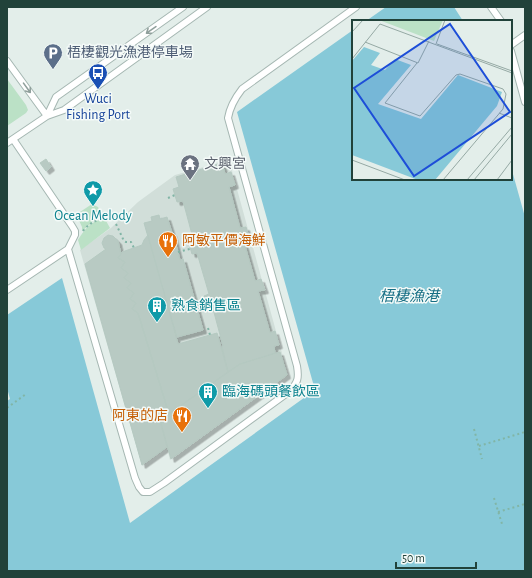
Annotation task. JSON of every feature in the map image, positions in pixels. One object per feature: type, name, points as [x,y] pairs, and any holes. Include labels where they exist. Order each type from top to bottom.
[{"type":"lane","points":[[47,116],[56,98],[183,7]]},
{"type":"lane","points":[[7,143],[47,116],[64,110],[207,7]]},
{"type":"lane","points":[[70,246],[135,478],[143,492],[150,492],[290,391],[297,383],[299,374],[297,366],[228,118],[234,99],[242,89],[356,7]]},
{"type":"lane","points":[[491,7],[500,20]]},
{"type":"lane","points":[[512,44],[525,35]]},
{"type":"lane","points":[[512,55],[525,102]]},
{"type":"lane","points":[[7,61],[47,116]]},
{"type":"lane","points":[[7,290],[70,246],[75,235],[72,226],[13,139]]},
{"type":"path","points":[[168,198],[175,195]]},
{"type":"path","points":[[70,246],[75,242],[87,226],[101,219],[112,219]]},
{"type":"path","points":[[116,224],[124,241],[131,242],[134,248]]},
{"type":"path","points":[[178,252],[190,249]]},
{"type":"path","points":[[200,302],[205,301]]},
{"type":"path","points":[[208,328],[210,334]]},
{"type":"path","points":[[7,408],[26,394]]},
{"type":"path","points":[[474,429],[482,459]]},
{"type":"path","points":[[479,446],[525,432]]},
{"type":"path","points":[[494,498],[502,524]]},
{"type":"path","points":[[498,512],[525,504]]},
{"type":"shaded area","points":[[229,160],[288,375],[170,460],[167,448],[142,466],[80,250],[111,228],[138,202],[175,175]]},
{"type":"green space","points":[[7,79],[28,110],[7,126]]},
{"type":"green space","points":[[92,204],[98,207],[104,218],[95,220],[82,231],[82,227],[77,216],[80,212]]},
{"type":"green space","points":[[105,219],[110,228],[81,250],[78,240],[88,226],[96,221]]},
{"type":"water","points":[[386,7],[454,7],[462,20],[367,20]]},
{"type":"water","name":"梧棲漁港","points":[[352,31],[352,180],[512,180],[512,171],[525,217],[525,571],[7,571],[7,401],[10,399],[7,388],[7,315],[62,278],[130,523],[315,390],[237,112]]},
{"type":"building","points":[[46,159],[51,167],[46,171],[40,163]]},
{"type":"building","points":[[222,163],[225,174],[231,172],[235,185],[229,187],[240,228],[246,227],[249,237],[243,239],[255,281],[261,279],[265,290],[258,291],[270,333],[275,331],[279,345],[274,346],[275,353],[240,364],[228,372],[212,305],[207,306],[204,296],[209,294],[197,253],[192,254],[189,244],[194,242],[183,201],[177,202],[173,189],[179,187],[176,177]]},
{"type":"building","points":[[159,215],[160,219],[167,217],[180,260],[183,259],[203,330],[177,337],[144,223],[152,221],[151,217]]},
{"type":"building","points":[[108,235],[113,236],[118,241],[121,254],[118,258],[125,262],[121,268],[128,273],[124,278],[131,283],[127,288],[134,293],[130,299],[136,303],[132,309],[138,313],[169,414],[160,420],[167,447],[142,465],[85,264],[106,249],[102,243],[104,238]]},
{"type":"building","name":"熟食銷售區","points":[[148,235],[178,344],[217,333],[228,372],[169,414],[138,313],[132,309],[136,303],[130,299],[134,293],[127,288],[131,283],[124,278],[128,273],[121,268],[125,262],[118,258],[122,252],[142,245]]},
{"type":"building","name":"臨海碼頭餐飲區","points":[[280,352],[287,375],[171,459],[160,420],[240,364]]},
{"type":"place","name":"梧棲觀光漁港停車場","points":[[53,70]]},
{"type":"place","name":"Wuci Fishing Port","points":[[98,90]]},
{"type":"place","name":"文興宮","points":[[190,181]]},
{"type":"place","name":"Ocean Melody","points":[[93,207]]},
{"type":"place","name":"阿敏平價海鮮","points":[[168,258]]},
{"type":"place","name":"熟食銷售區","points":[[157,323]]},
{"type":"place","name":"臨海碼頭餐飲區","points":[[208,409]]},
{"type":"place","name":"阿東的店","points":[[182,433]]}]
